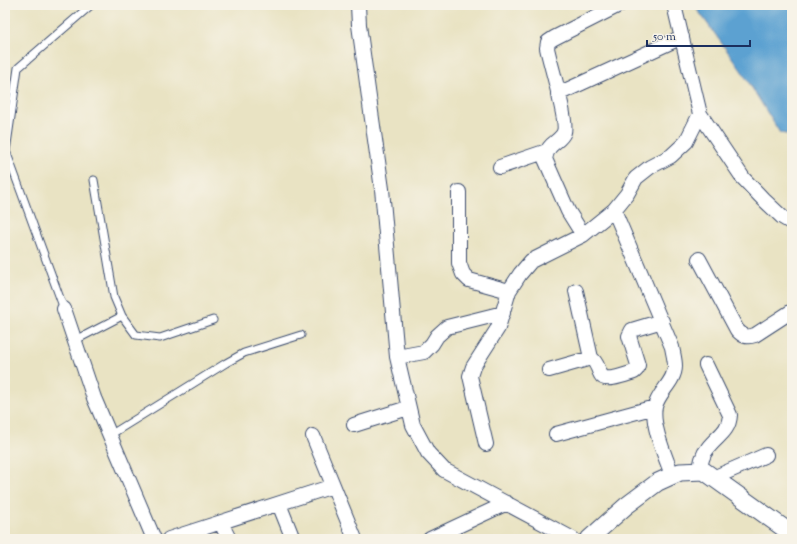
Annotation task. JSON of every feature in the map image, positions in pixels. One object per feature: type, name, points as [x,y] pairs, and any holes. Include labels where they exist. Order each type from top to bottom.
[{"type":"street","points":[[358,5],[366,80],[382,189],[397,357],[413,425],[428,453],[444,470],[573,539]]},
{"type":"street","points":[[583,235],[568,211],[545,159],[547,151],[554,142],[562,137],[565,130],[558,94],[546,48],[548,42],[619,5]]},
{"type":"street","points":[[674,5],[700,114],[743,178],[782,218],[792,223]]},
{"type":"street","points":[[558,94],[682,37]]},
{"type":"street","points":[[486,444],[470,376],[473,367],[498,328],[509,291],[520,274],[531,262],[583,235],[614,210],[627,194],[636,178],[650,167],[671,156],[686,142],[700,114]]},
{"type":"street","points":[[500,167],[547,151]]},
{"type":"street","points":[[459,192],[459,263],[463,274],[469,280],[509,291]]},
{"type":"street","points":[[614,210],[672,347],[676,366],[671,380],[658,398],[654,418],[659,440],[672,476]]},
{"type":"street","points":[[699,259],[737,330],[743,336],[749,337],[755,335],[792,310]]},
{"type":"street","points":[[576,292],[591,358],[595,361],[601,375],[604,378],[608,379],[634,372],[638,365],[629,336],[630,332],[632,330],[662,321]]},
{"type":"street","points":[[64,309],[94,398],[154,539]]},
{"type":"street","points":[[397,357],[424,352],[432,344],[436,336],[447,327],[503,313]]},
{"type":"street","points":[[549,370],[591,358]]},
{"type":"street","points":[[706,365],[730,415],[730,424],[708,448],[702,458],[706,475],[792,534]]},
{"type":"street","points":[[556,434],[655,407]]},
{"type":"street","points":[[354,426],[408,408]]},
{"type":"street","points":[[313,436],[355,539]]},
{"type":"street","points":[[589,539],[632,501],[658,482],[680,472],[706,475],[766,455]]},
{"type":"street","points":[[170,539],[333,486]]},
{"type":"street","points":[[430,539],[507,503]]},
{"type":"street","points":[[279,504],[293,539]]},
{"type":"street","points":[[221,523],[228,539]]},
{"type":"lane","points":[[64,309],[6,150],[18,68],[91,5]]},
{"type":"lane","points":[[94,180],[114,296],[122,316],[136,335],[160,338],[213,320]]},
{"type":"lane","points":[[74,341],[122,316]]},
{"type":"lane","points":[[110,435],[244,353],[301,335]]},
{"type":"water","points":[[696,5],[792,5],[792,135],[780,133],[741,70],[697,9]]}]
